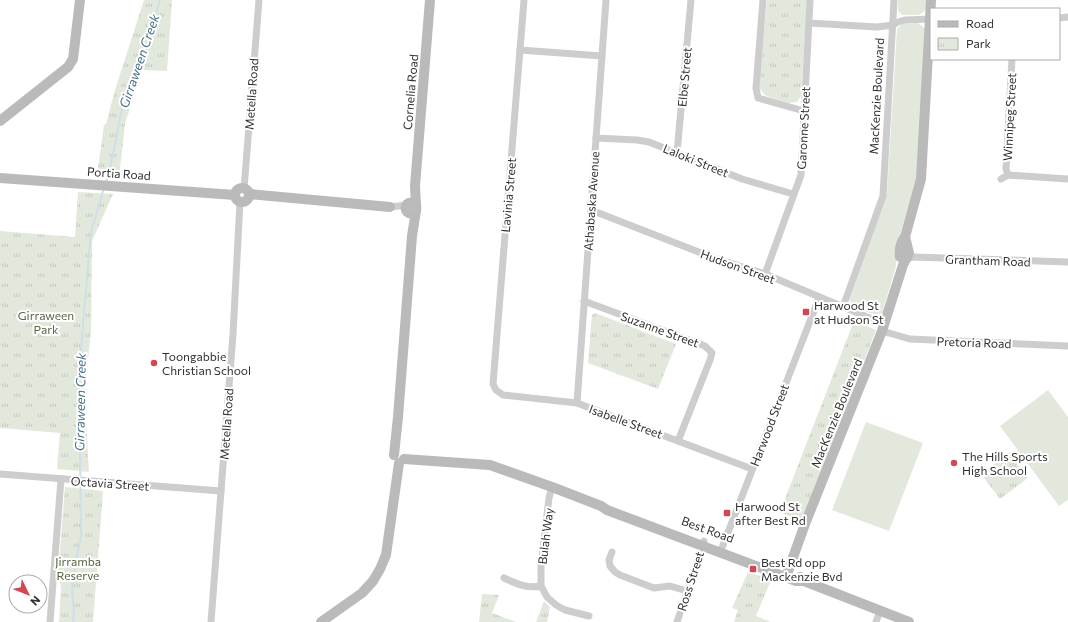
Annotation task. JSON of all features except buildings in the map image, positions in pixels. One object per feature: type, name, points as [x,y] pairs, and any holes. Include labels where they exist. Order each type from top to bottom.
[{"type":"street","points":[[0,121],[68,67],[73,59],[80,0]]},
{"type":"street","name":"Metella Road","points":[[246,192],[259,0]]},
{"type":"street","name":"Cornelia Road","points":[[321,622],[362,593],[373,581],[386,555],[391,525],[398,458],[398,417],[412,236],[410,208],[415,186],[430,0]]},
{"type":"street","name":"Lavinia Street","points":[[496,390],[494,384],[524,0]]},
{"type":"street","name":"Athabaska Avenue","points":[[577,403],[606,0]]},
{"type":"street","name":"Elbe Street","points":[[676,153],[691,0]]},
{"type":"street","points":[[763,0],[756,88],[758,98],[804,110]]},
{"type":"street","name":"Garonne Street","points":[[765,274],[801,175],[810,0]]},
{"type":"street","name":"MacKenzie Boulevard","points":[[843,307],[883,196],[894,0]]},
{"type":"street","points":[[809,23],[877,27],[893,25],[905,20],[930,19],[921,179],[905,237],[901,242],[899,251],[900,257],[907,258]]},
{"type":"street","points":[[520,50],[602,56]]},
{"type":"street","name":"Winnipeg Street","points":[[1008,175],[1006,169],[1012,60]]},
{"type":"street","name":"Laloki Street","points":[[596,138],[643,141],[656,144],[742,179],[793,194]]},
{"type":"street","name":"Winnipeg Street","points":[[1002,180],[1008,175],[1068,179]]},
{"type":"street","name":"Portia Road","points":[[0,178],[107,185],[238,198]]},
{"type":"street","points":[[238,198],[246,200],[246,192],[410,208]]},
{"type":"street","name":"Metella Road","points":[[211,622],[233,334],[238,198]]},
{"type":"street","name":"Hudson Street","points":[[592,210],[714,258],[765,274],[872,319],[884,326]]},
{"type":"street","name":"MacKenzie Boulevard","points":[[787,574],[805,524],[884,326],[903,265],[907,258]]},
{"type":"street","name":"Grantham Road","points":[[907,258],[1068,262]]},
{"type":"street","name":"Harwood Street","points":[[721,550],[819,298]]},
{"type":"street","name":"Suzanne Street","points":[[584,301],[705,346],[712,353],[678,441]]},
{"type":"street","name":"Pretoria Road","points":[[884,326],[910,339],[1068,346]]},
{"type":"street","name":"Isabelle Street","points":[[496,390],[503,395],[577,403],[752,469]]},
{"type":"street","name":"Best Road","points":[[398,458],[490,465],[601,506],[608,506],[787,574],[797,575],[804,581],[909,622]]},
{"type":"street","name":"Octavia Street","points":[[0,474],[221,491]]},
{"type":"street","points":[[50,622],[61,479]]},
{"type":"street","name":"Bulah Way","points":[[541,586],[540,566],[549,498],[552,487]]},
{"type":"street","name":"Ross Street","points":[[677,622],[703,543]]},
{"type":"street","points":[[612,552],[609,564],[612,569],[620,575],[654,588],[670,586],[687,591]]},
{"type":"street","points":[[504,578],[518,585],[532,588],[541,586],[547,597],[556,605],[566,610],[589,616]]},
{"type":"street","points":[[876,622],[880,611]]},
{"type":"green space","points":[[144,0],[172,0],[167,71],[142,70],[125,124],[119,177],[97,175],[104,125],[106,124],[115,90]]},
{"type":"green space","points":[[767,0],[807,0],[801,96],[797,102],[788,103],[766,96],[759,88]]},
{"type":"green space","points":[[898,0],[927,0],[926,10],[919,15],[902,15],[898,11]]},
{"type":"green space","points":[[918,23],[925,30],[917,178],[896,248],[896,266],[883,310],[881,314],[875,314],[854,307],[850,299],[887,193],[897,29],[902,24]]},
{"type":"green space","name":"Girraween Park","points":[[78,192],[113,194],[92,241],[91,332],[84,392],[89,472],[57,469],[60,433],[0,428],[0,231],[75,237]]},
{"type":"green space","points":[[595,313],[676,344],[658,389],[588,363],[592,315]]},
{"type":"green space","points":[[854,321],[876,330],[802,521],[777,511],[781,509]]},
{"type":"green space","points":[[1048,390],[1068,417],[1068,500],[1059,506],[1000,426]]},
{"type":"green space","points":[[866,422],[923,443],[889,531],[832,510]]},
{"type":"green space","points":[[1009,453],[1028,478],[1000,499],[981,474]]},
{"type":"green space","name":"Jirramba Reserve","points":[[65,487],[103,491],[93,622],[59,622],[61,586],[58,575]]},
{"type":"green space","points":[[748,572],[771,580],[756,616],[771,622],[734,622],[738,610],[732,608]]},
{"type":"green space","points":[[482,594],[499,595],[492,613],[516,622],[479,622]]},
{"type":"green space","points":[[544,601],[550,607],[547,622],[536,622]]},
{"type":"waterway","name":"Girraween Creek","points":[[106,182],[126,92],[160,0]]},
{"type":"waterway","name":"Girraween Creek","points":[[73,622],[74,611],[72,591],[81,535],[78,383],[91,232],[104,188]]},
{"type":"place","name":"Harwood St at Hudson St","points":[[806,312]]},
{"type":"place","name":"Toongabbie Christian School","points":[[154,363]]},
{"type":"place","name":"The Hills Sports High School","points":[[954,463]]},
{"type":"place","name":"Harwood St after Best Rd","points":[[727,513]]},
{"type":"place","name":"Best Rd opp Mackenzie Bvd","points":[[753,569]]}]
